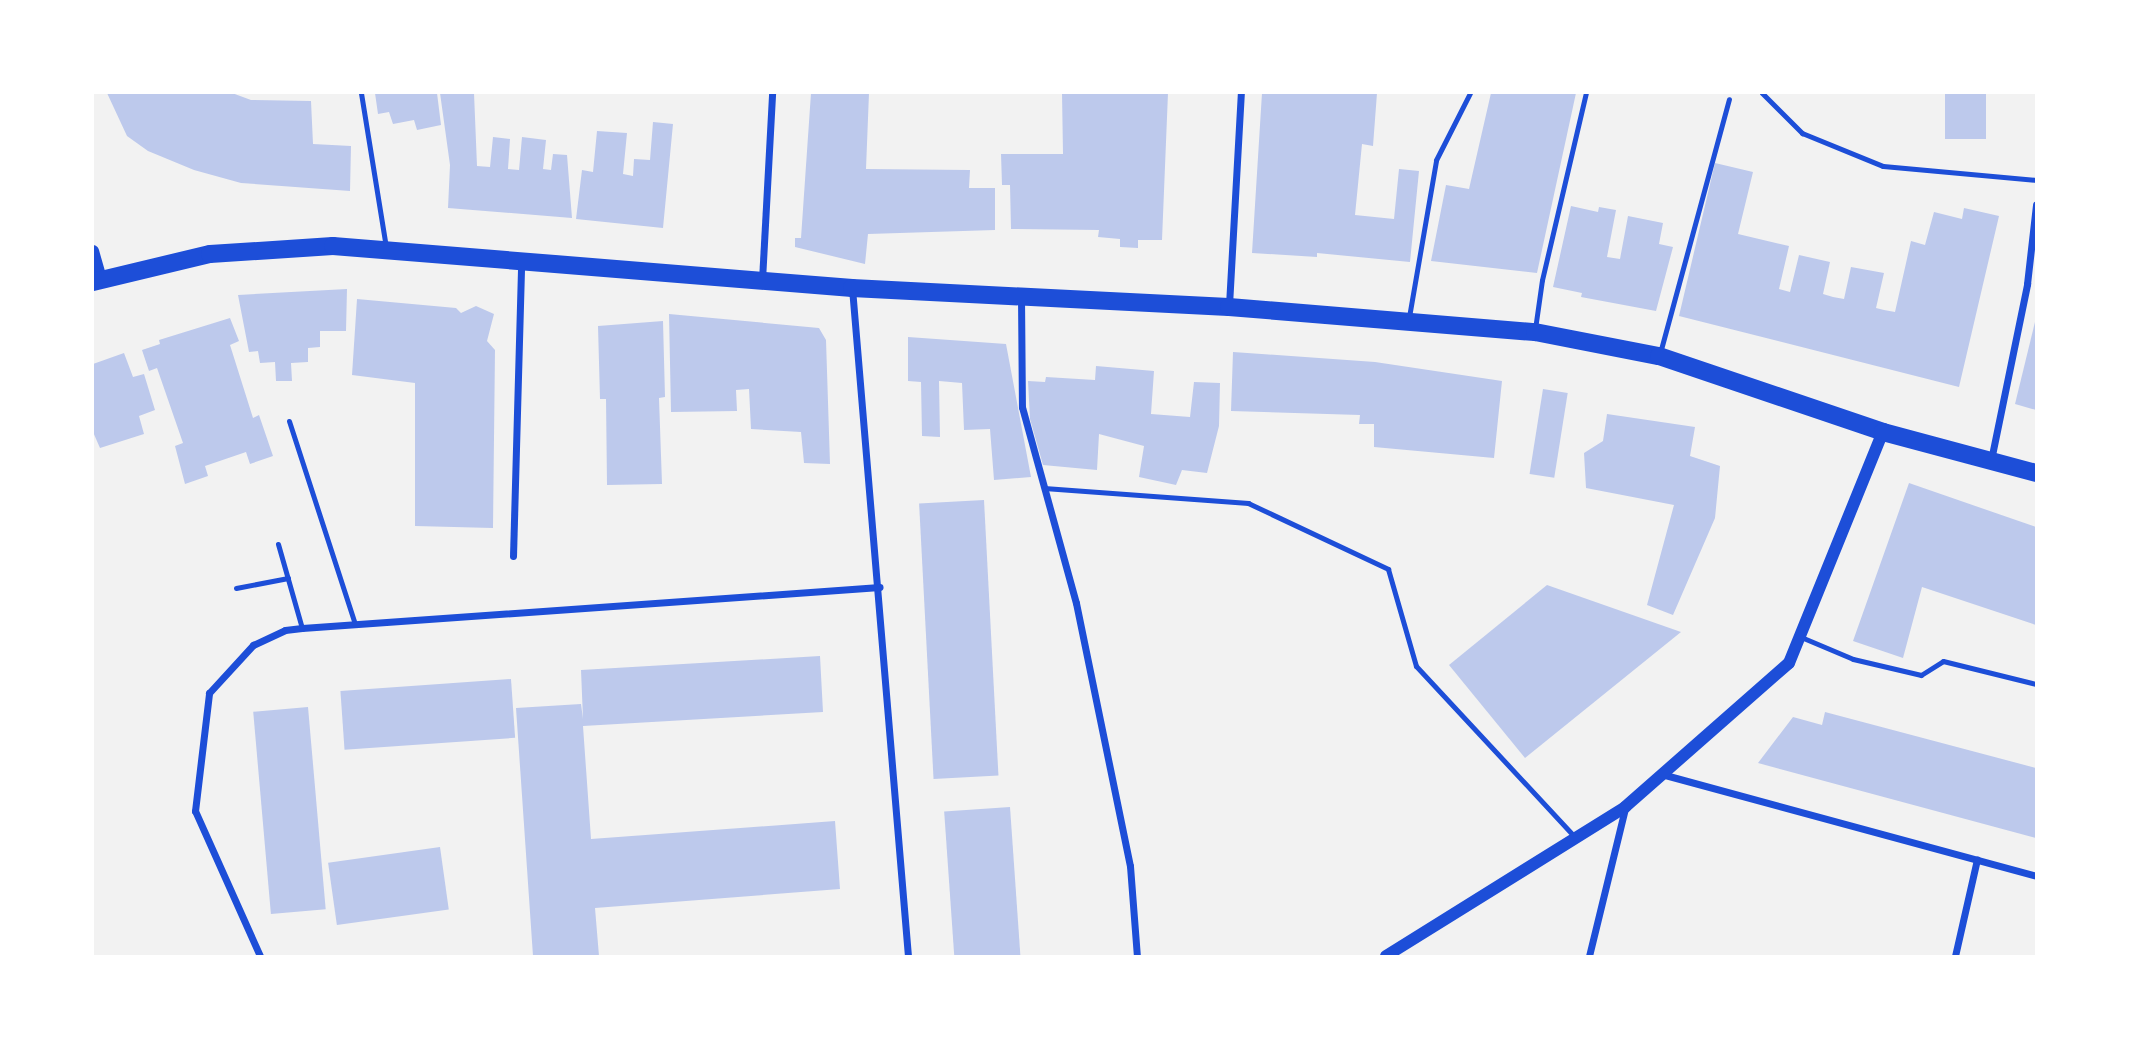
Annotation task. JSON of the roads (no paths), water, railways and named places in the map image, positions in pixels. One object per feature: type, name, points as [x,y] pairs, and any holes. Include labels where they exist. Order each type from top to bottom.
[{"type":"main road","points":[[97,281],[234,251],[333,246],[852,288],[1229,307],[1535,332],[1659,356],[1884,432],[2036,474]]},
{"type":"street","points":[[762,281],[772,93]]},
{"type":"street","points":[[1229,307],[1241,93]]},
{"type":"street","points":[[1991,461],[2027,284],[2036,205]]},
{"type":"street","points":[[93,251],[97,281]]},
{"type":"street","points":[[513,556],[521,262]]},
{"type":"street","points":[[852,288],[880,587],[908,956]]},
{"type":"street","points":[[1021,296],[1022,407],[1076,603],[1130,866],[1137,956]]},
{"type":"street","points":[[1386,956],[1625,807],[1665,775],[1789,663],[1884,432]]},
{"type":"street","points":[[260,956],[195,811],[196,778],[209,693],[253,646],[285,630],[302,628],[880,587]]},
{"type":"street","points":[[1665,775],[2036,876]]},
{"type":"street","points":[[1589,956],[1625,807]]},
{"type":"street","points":[[1955,956],[1977,859]]},
{"type":"lane","points":[[360,93],[387,251]]},
{"type":"lane","points":[[1409,320],[1436,160],[1456,113],[1470,93]]},
{"type":"lane","points":[[1535,332],[1542,280],[1586,93]]},
{"type":"lane","points":[[1762,93],[1802,133],[1883,166],[2036,180]]},
{"type":"lane","points":[[1659,356],[1729,99]]},
{"type":"lane","points":[[2027,284],[2036,285]]},
{"type":"lane","points":[[289,421],[355,624]]},
{"type":"lane","points":[[1044,488],[1248,503],[1388,569],[1416,666],[1575,838]]},
{"type":"lane","points":[[278,544],[302,628]]},
{"type":"lane","points":[[236,588],[288,578]]},
{"type":"lane","points":[[1800,637],[1853,659],[1921,675],[1944,661],[2036,684]]}]
